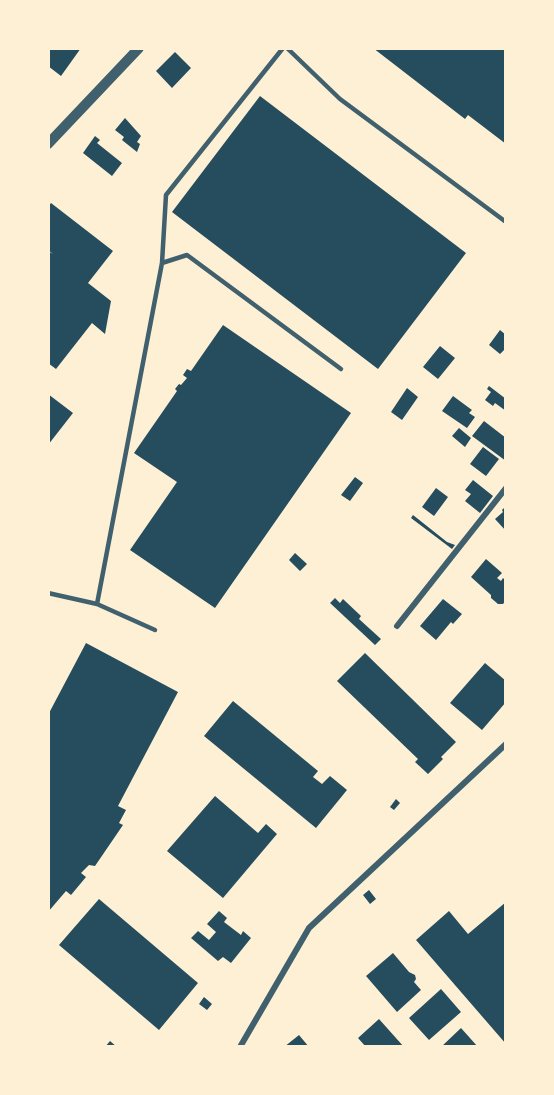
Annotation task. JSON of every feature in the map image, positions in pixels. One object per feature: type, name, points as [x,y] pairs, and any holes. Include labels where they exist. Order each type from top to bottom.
[{"type":"street","points":[[48,144],[138,48]]},
{"type":"street","points":[[397,626],[506,488]]},
{"type":"street","points":[[240,1047],[309,928],[506,744]]},
{"type":"lane","points":[[96,604],[162,263],[166,195],[285,48],[340,99],[506,222]]},
{"type":"lane","points":[[162,263],[187,255],[340,369]]},
{"type":"lane","points":[[48,593],[96,604],[155,630]]},
{"type":"building","points":[[48,48],[81,48],[61,76],[48,66]]},
{"type":"building","points":[[373,48],[506,48],[506,144],[468,115],[465,119]]},
{"type":"building","points":[[175,52],[191,68],[172,88],[156,71]]},
{"type":"building","points":[[260,96],[466,253],[378,369],[172,212]]},
{"type":"building","points":[[125,118],[141,136],[137,142],[140,144],[137,152],[122,140],[124,137],[115,130]]},
{"type":"building","points":[[95,136],[100,140],[97,143],[122,163],[112,176],[83,153]]},
{"type":"building","points":[[51,203],[113,251],[88,283],[111,301],[105,334],[92,323],[56,369],[48,363],[48,251],[53,254],[48,250],[48,207]]},
{"type":"building","points":[[223,325],[351,413],[215,608],[130,550],[177,482],[134,453],[177,391],[175,389],[187,378],[183,375],[187,369],[191,371]]},
{"type":"building","points":[[500,330],[506,335],[506,348],[500,354],[489,345]]},
{"type":"building","points":[[440,346],[455,358],[438,379],[423,367]]},
{"type":"building","points":[[489,386],[506,399],[506,411],[495,403],[493,406],[485,400],[491,392],[487,389]]},
{"type":"building","points":[[407,388],[418,397],[402,420],[391,412]]},
{"type":"building","points":[[48,394],[73,413],[48,445]]},
{"type":"building","points":[[453,396],[472,410],[469,413],[475,417],[467,428],[442,411]]},
{"type":"building","points":[[484,421],[506,438],[506,461],[472,436]]},
{"type":"building","points":[[459,428],[471,438],[465,447],[452,436]]},
{"type":"building","points":[[483,447],[499,459],[486,476],[470,464]]},
{"type":"building","points":[[355,477],[363,483],[350,501],[341,495]]},
{"type":"building","points":[[473,480],[493,496],[480,513],[465,501],[471,494],[465,490]]},
{"type":"building","points":[[436,488],[448,497],[434,516],[422,507]]},
{"type":"building","points":[[506,506],[506,531],[495,519]]},
{"type":"building","points":[[413,515],[447,542],[455,545],[452,549],[411,518]]},
{"type":"building","points":[[295,553],[307,564],[300,571],[289,560]]},
{"type":"building","points":[[486,559],[502,573],[497,578],[501,581],[503,578],[506,581],[506,600],[503,604],[498,604],[471,577]]},
{"type":"building","points":[[335,598],[340,603],[343,599],[361,616],[359,619],[381,639],[375,645],[330,603]]},
{"type":"building","points":[[443,599],[462,614],[453,624],[451,622],[436,640],[420,626]]},
{"type":"building","points":[[86,643],[178,692],[118,806],[126,810],[119,823],[123,825],[95,866],[89,865],[81,873],[86,877],[71,895],[66,891],[48,912],[48,715]]},
{"type":"building","points":[[365,653],[456,742],[428,774],[415,762],[418,759],[337,681]]},
{"type":"building","points":[[485,663],[506,681],[506,702],[482,730],[450,703]]},
{"type":"building","points":[[233,701],[318,771],[313,777],[322,784],[330,776],[347,790],[316,828],[204,736]]},
{"type":"building","points":[[215,796],[258,833],[266,824],[277,834],[223,898],[167,851]]},
{"type":"building","points":[[396,799],[400,803],[394,810],[390,807]]},
{"type":"building","points":[[369,890],[376,899],[370,904],[363,895]]},
{"type":"building","points":[[99,899],[198,983],[159,1030],[59,945]]},
{"type":"building","points":[[506,902],[506,1044],[416,940],[449,911],[468,934]]},
{"type":"building","points":[[219,911],[227,918],[224,922],[241,935],[243,931],[251,938],[231,963],[223,957],[218,961],[191,938],[198,931],[209,940],[216,932],[207,924]]},
{"type":"building","points":[[393,953],[409,972],[415,975],[414,982],[421,990],[397,1012],[366,976]]},
{"type":"building","points":[[441,989],[461,1012],[429,1040],[409,1018]]},
{"type":"building","points":[[204,997],[212,1004],[207,1010],[199,1004]]},
{"type":"building","points":[[379,1019],[404,1047],[366,1047],[358,1038]]},
{"type":"building","points":[[461,1028],[478,1047],[441,1047]]},
{"type":"building","points":[[299,1035],[309,1047],[284,1047]]},
{"type":"building","points":[[110,1041],[117,1047],[105,1047]]}]
